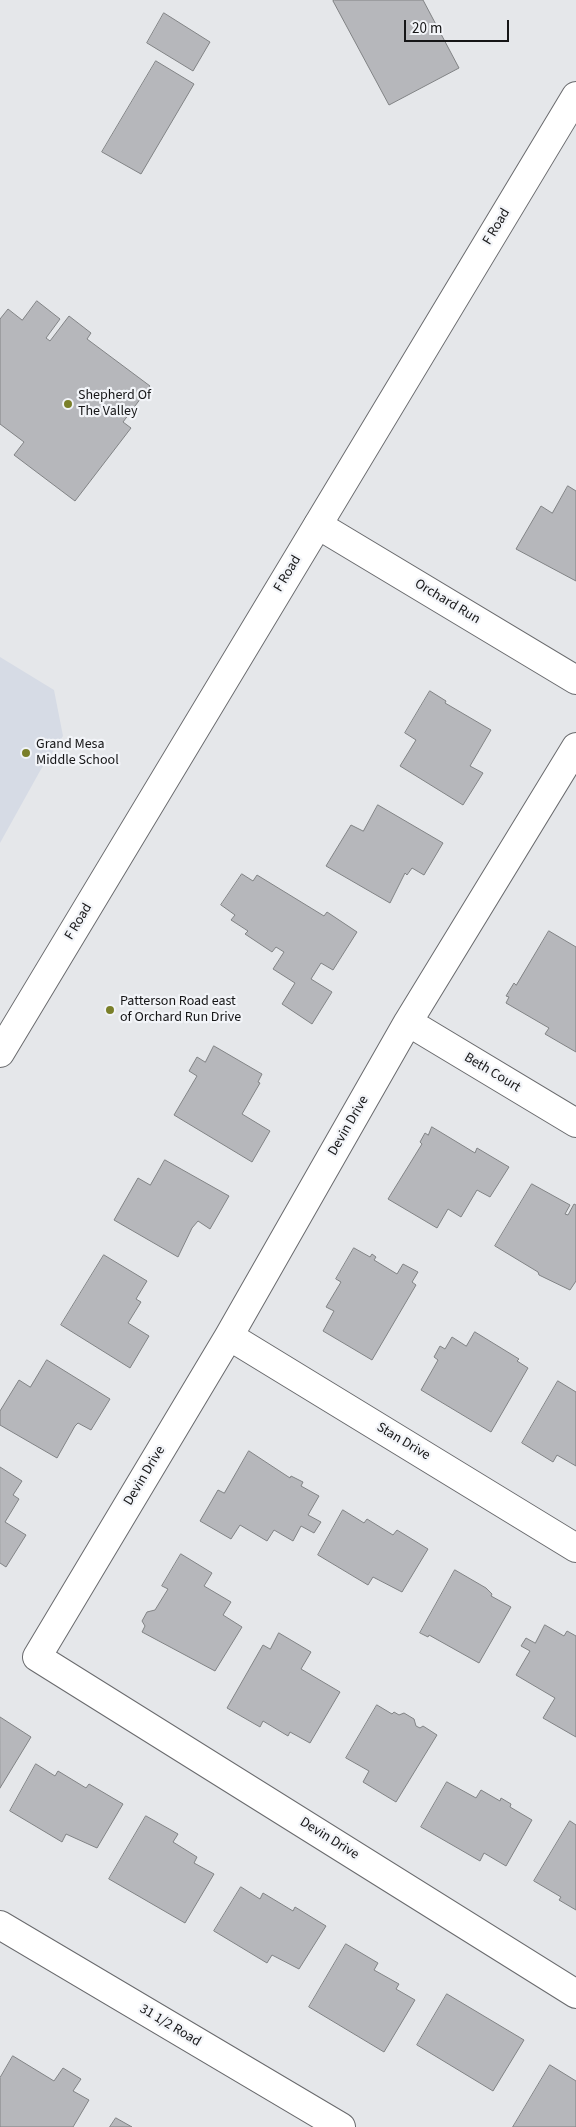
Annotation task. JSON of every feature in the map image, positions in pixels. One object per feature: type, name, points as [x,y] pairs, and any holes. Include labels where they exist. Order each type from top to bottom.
[{"type":"street","name":"F Road","points":[[0,1053],[576,96]]},
{"type":"street","name":"Orchard Run","points":[[318,525],[576,680]]},
{"type":"street","name":"Devin Drive","points":[[576,747],[408,1022],[229,1336],[36,1657],[576,1994]]},
{"type":"street","name":"Beth Court","points":[[408,1022],[576,1123]]},
{"type":"street","name":"Stan Drive","points":[[229,1336],[576,1548]]},
{"type":"street","name":"31 1/2 Road","points":[[0,1925],[341,2127]]},
{"type":"shaded area","name":"Grand Mesa Middle School","points":[[0,657],[54,690],[63,736],[40,771],[0,843]]},
{"type":"building","points":[[423,0],[459,68],[389,105],[333,1]]},
{"type":"building","points":[[164,13],[210,42],[193,71],[147,43]]},
{"type":"building","points":[[156,61],[194,84],[141,174],[102,152]]},
{"type":"building","name":"Shepherd Of The Valley","points":[[37,301],[60,319],[46,338],[50,341],[69,316],[91,333],[87,339],[150,386],[123,422],[131,428],[75,501],[14,455],[24,442],[0,424],[0,319],[8,309],[22,320]]},
{"type":"building","points":[[568,486],[576,491],[576,581],[516,549],[541,506],[552,513]]},
{"type":"building","points":[[430,691],[446,701],[445,703],[491,730],[470,766],[483,773],[463,805],[400,766],[416,740],[405,733]]},
{"type":"building","points":[[378,805],[443,843],[424,875],[412,868],[407,875],[405,873],[390,903],[326,866],[351,825],[363,831]]},
{"type":"building","points":[[242,874],[253,881],[257,875],[324,916],[327,912],[357,932],[333,970],[321,963],[311,979],[332,992],[312,1024],[282,1004],[295,983],[273,969],[284,952],[276,947],[272,952],[245,934],[248,931],[231,920],[235,915],[221,905]]},
{"type":"building","points":[[549,931],[576,947],[576,1052],[545,1034],[549,1028],[506,1003],[509,997],[506,996],[514,983],[516,985]]},
{"type":"building","points":[[214,1046],[262,1074],[258,1082],[260,1083],[242,1114],[270,1131],[252,1162],[174,1115],[197,1076],[189,1071],[197,1057],[205,1062]]},
{"type":"building","points":[[432,1127],[475,1153],[477,1148],[509,1167],[490,1197],[477,1190],[461,1217],[448,1209],[437,1228],[388,1199],[422,1144],[420,1142],[425,1133],[428,1135]]},
{"type":"building","points":[[165,1160],[229,1196],[210,1229],[198,1221],[192,1228],[178,1257],[114,1220],[138,1178],[150,1185]]},
{"type":"building","points":[[532,1184],[570,1205],[565,1214],[568,1215],[574,1204],[576,1205],[576,1281],[570,1290],[539,1275],[538,1272],[495,1246]]},
{"type":"building","points":[[354,1248],[370,1257],[372,1254],[376,1257],[374,1260],[397,1274],[403,1264],[418,1272],[412,1282],[416,1285],[372,1360],[323,1331],[334,1311],[326,1307],[341,1282],[336,1279]]},
{"type":"building","points":[[104,1255],[147,1281],[136,1299],[141,1302],[128,1323],[149,1336],[130,1368],[61,1325]]},
{"type":"building","points":[[475,1332],[519,1359],[517,1361],[528,1368],[491,1432],[421,1390],[438,1360],[434,1357],[440,1346],[445,1349],[452,1337],[466,1346]]},
{"type":"building","points":[[47,1360],[110,1399],[91,1430],[78,1423],[75,1426],[57,1458],[0,1425],[0,1411],[19,1380],[30,1387]]},
{"type":"building","points":[[558,1381],[576,1392],[576,1466],[557,1455],[553,1462],[522,1443]]},
{"type":"building","points":[[249,1451],[290,1478],[291,1476],[303,1482],[301,1486],[319,1496],[308,1515],[321,1522],[314,1533],[301,1526],[293,1541],[274,1530],[267,1541],[240,1525],[231,1539],[200,1521],[218,1490],[224,1493]]},
{"type":"building","points":[[0,1467],[22,1481],[13,1495],[19,1499],[5,1522],[26,1535],[6,1567],[0,1563]]},
{"type":"building","points":[[343,1510],[364,1523],[367,1519],[393,1535],[397,1530],[428,1549],[402,1592],[373,1577],[368,1585],[318,1555]]},
{"type":"building","points":[[181,1554],[212,1573],[204,1586],[231,1602],[223,1615],[242,1627],[215,1671],[142,1632],[145,1626],[142,1621],[147,1612],[155,1610],[168,1589],[162,1586]]},
{"type":"building","points":[[455,1570],[486,1588],[492,1594],[491,1596],[511,1607],[479,1663],[429,1635],[428,1637],[420,1633]]},
{"type":"building","points":[[545,1625],[564,1636],[567,1631],[576,1636],[576,1737],[543,1718],[555,1698],[516,1675],[530,1651],[521,1646],[526,1638],[535,1643]]},
{"type":"building","points":[[279,1633],[311,1652],[301,1669],[340,1692],[310,1743],[290,1732],[288,1736],[263,1721],[260,1727],[227,1708],[263,1645],[270,1649]]},
{"type":"building","points":[[377,1705],[392,1714],[394,1712],[399,1715],[404,1713],[414,1719],[416,1726],[420,1728],[423,1726],[437,1735],[396,1802],[363,1782],[369,1771],[346,1758]]},
{"type":"building","points":[[0,1717],[31,1737],[0,1788]]},
{"type":"building","points":[[36,1764],[55,1776],[58,1771],[86,1788],[89,1784],[123,1804],[97,1848],[66,1834],[62,1842],[10,1811]]},
{"type":"building","points":[[447,1782],[476,1798],[481,1790],[500,1801],[501,1798],[511,1804],[510,1807],[532,1820],[506,1866],[484,1853],[480,1861],[421,1827]]},
{"type":"building","points":[[146,1816],[178,1834],[173,1842],[197,1857],[194,1863],[214,1874],[185,1923],[109,1879]]},
{"type":"building","points":[[570,1821],[576,1825],[576,1910],[559,1900],[561,1897],[534,1881]]},
{"type":"building","points":[[241,1887],[260,1899],[263,1893],[293,1911],[295,1907],[326,1926],[299,1969],[272,1955],[267,1963],[214,1931]]},
{"type":"building","points":[[346,1944],[378,1963],[374,1970],[399,1984],[396,1989],[415,2000],[384,2052],[309,2007]]},
{"type":"building","points":[[447,1994],[524,2040],[493,2091],[417,2045]]},
{"type":"building","points":[[13,2056],[54,2081],[63,2068],[81,2079],[73,2091],[89,2100],[73,2127],[0,2127],[0,2078]]},
{"type":"building","points":[[550,2065],[576,2081],[576,2127],[513,2127]]},
{"type":"building","points":[[116,2118],[132,2127],[110,2127]]},
{"type":"place","name":"Shepherd Of The Valley","points":[[68,404]]},
{"type":"place","name":"Grand Mesa Middle School","points":[[26,753]]},
{"type":"place","name":"Patterson Road east of Orchard Run Drive","points":[[110,1010]]}]
